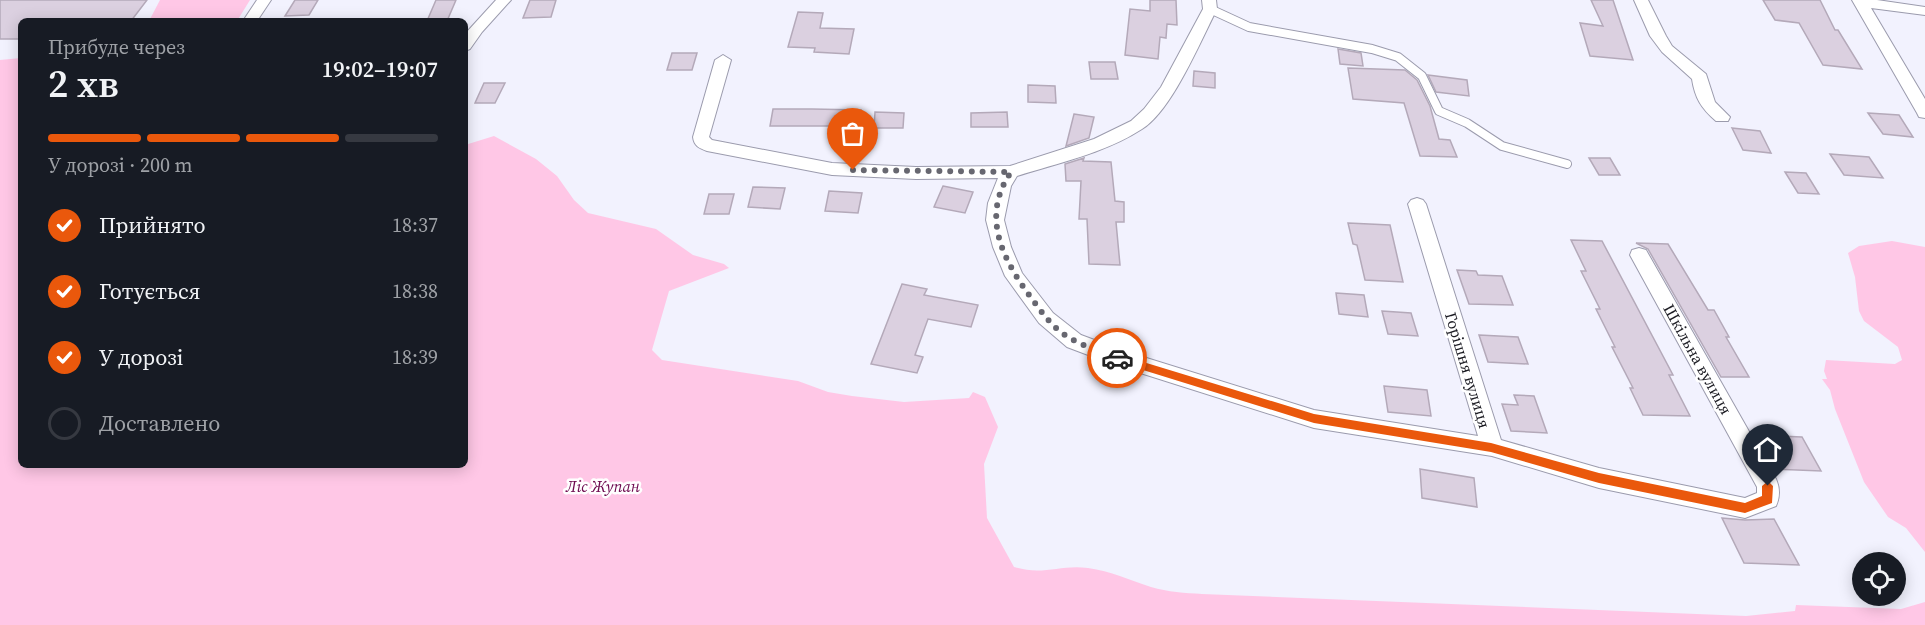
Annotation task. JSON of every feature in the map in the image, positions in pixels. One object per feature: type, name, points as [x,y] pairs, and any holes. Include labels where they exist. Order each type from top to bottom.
[{"type":"street","points":[[252,18],[264,0]]},
{"type":"street","points":[[468,41],[476,29],[504,0]]},
{"type":"street","points":[[1641,0],[1658,36],[1667,49],[1700,77],[1703,95],[1708,105],[1722,117]]},
{"type":"street","points":[[1860,1],[1925,11]]},
{"type":"street","points":[[1860,1],[1925,113]]},
{"type":"street","points":[[723,60],[701,136],[702,142],[707,145],[832,169],[916,173],[1011,172],[1100,143],[1137,125],[1150,113],[1168,88],[1210,5]]},
{"type":"street","name":"Горішня вулиця","points":[[1011,172],[1002,185],[997,203],[995,220],[1002,247],[1014,276],[1046,318],[1074,341],[1119,358],[1314,419],[1491,447],[1417,204]]},
{"type":"street","name":"Шкільна вулиця","points":[[1491,447],[1599,478],[1745,508],[1768,499],[1768,486],[1639,255]]},
{"type":"lane","points":[[1210,5],[1249,27],[1372,49],[1398,57],[1422,76],[1439,111],[1467,123],[1502,146],[1567,164]]},
{"type":"green space","points":[[160,0],[250,0],[239,18],[151,18]]},
{"type":"green space","name":"Ліс Жупан","points":[[18,58],[18,468],[468,468],[468,144],[494,136],[536,159],[557,176],[574,200],[588,213],[656,229],[693,255],[724,264],[729,268],[669,291],[652,350],[662,360],[798,381],[828,392],[904,402],[969,398],[973,392],[985,397],[998,427],[984,464],[987,518],[1014,567],[1034,570],[1069,567],[1096,569],[1157,589],[1196,594],[1746,616],[1795,611],[1796,605],[1901,609],[1925,602],[1925,625],[0,625],[0,60]]},
{"type":"green space","points":[[1892,241],[1925,247],[1925,552],[1906,528],[1888,517],[1864,482],[1835,409],[1830,390],[1822,379],[1827,379],[1824,371],[1826,360],[1895,364],[1902,360],[1898,347],[1864,321],[1859,311],[1855,277],[1848,253],[1859,246]]},
{"type":"building","points":[[0,0],[147,0],[133,18],[18,18],[18,39],[0,39]]},
{"type":"building","points":[[295,0],[318,0],[309,15],[285,16]]},
{"type":"building","points":[[436,0],[456,0],[448,18],[428,18]]},
{"type":"building","points":[[530,0],[556,0],[551,17],[523,18]]},
{"type":"building","points":[[1150,0],[1176,0],[1177,25],[1167,24],[1166,38],[1160,37],[1158,59],[1125,55],[1130,9],[1150,11]]},
{"type":"building","points":[[1591,0],[1613,0],[1633,60],[1590,56],[1580,23],[1603,26]]},
{"type":"building","points":[[1763,0],[1820,0],[1835,30],[1838,30],[1862,69],[1823,65],[1799,23],[1775,20]]},
{"type":"building","points":[[798,12],[823,13],[820,28],[854,29],[849,54],[814,52],[815,48],[788,47]]},
{"type":"building","points":[[1338,49],[1361,53],[1363,66],[1340,64]]},
{"type":"building","points":[[672,53],[697,53],[692,70],[667,70]]},
{"type":"building","points":[[1089,62],[1115,62],[1118,79],[1091,79]]},
{"type":"building","points":[[1348,68],[1405,70],[1417,80],[1430,106],[1439,139],[1450,140],[1457,157],[1420,156],[1404,103],[1353,99]]},
{"type":"building","points":[[1194,71],[1215,73],[1215,88],[1193,86]]},
{"type":"building","points":[[1428,75],[1467,80],[1469,96],[1436,92]]},
{"type":"building","points":[[484,83],[505,83],[495,103],[475,103]]},
{"type":"building","points":[[1028,85],[1055,86],[1056,103],[1028,102]]},
{"type":"building","points":[[773,109],[861,110],[859,126],[770,126]]},
{"type":"building","points":[[875,112],[904,113],[903,128],[874,128]]},
{"type":"building","points":[[1007,112],[1008,127],[971,127],[971,113]]},
{"type":"building","points":[[1868,113],[1899,115],[1913,137],[1883,134]]},
{"type":"building","points":[[1074,114],[1094,117],[1089,138],[1066,146]]},
{"type":"building","points":[[1732,128],[1760,131],[1771,153],[1743,150]]},
{"type":"building","points":[[1830,154],[1869,157],[1883,178],[1844,175]]},
{"type":"building","points":[[1084,158],[1083,161],[1111,162],[1115,201],[1124,202],[1124,222],[1116,222],[1120,265],[1089,264],[1087,219],[1079,219],[1081,181],[1066,181],[1065,164]]},
{"type":"building","points":[[1589,158],[1610,158],[1620,175],[1599,175]]},
{"type":"building","points":[[1785,172],[1806,173],[1819,194],[1798,193]]},
{"type":"building","points":[[943,186],[973,192],[965,213],[934,207]]},
{"type":"building","points":[[753,187],[785,188],[780,209],[748,207]]},
{"type":"building","points":[[829,191],[862,193],[858,213],[825,211]]},
{"type":"building","points":[[709,194],[734,194],[729,214],[704,214]]},
{"type":"building","points":[[1348,223],[1390,225],[1403,282],[1365,280],[1357,245],[1353,244]]},
{"type":"building","points":[[1571,240],[1602,241],[1673,375],[1669,375],[1690,416],[1643,415],[1630,388],[1633,388],[1612,347],[1615,347],[1596,309],[1600,309],[1581,271],[1586,271]]},
{"type":"building","points":[[1636,243],[1668,244],[1708,310],[1714,310],[1729,337],[1726,337],[1749,377],[1721,377],[1648,249]]},
{"type":"building","points":[[1457,270],[1476,271],[1478,275],[1502,276],[1513,305],[1469,304]]},
{"type":"building","points":[[902,284],[927,289],[924,295],[978,305],[971,327],[928,319],[915,355],[923,357],[917,373],[871,364]]},
{"type":"building","points":[[1336,293],[1364,295],[1368,317],[1339,314]]},
{"type":"building","points":[[1382,311],[1411,313],[1418,336],[1388,334]]},
{"type":"building","points":[[1479,335],[1518,337],[1528,364],[1488,362]]},
{"type":"building","points":[[1384,386],[1427,390],[1431,416],[1388,412]]},
{"type":"building","points":[[1514,395],[1534,396],[1547,433],[1511,431],[1502,404],[1518,405]]},
{"type":"building","points":[[1757,435],[1802,437],[1821,471],[1775,469]]},
{"type":"building","points":[[1420,469],[1474,478],[1477,507],[1422,498]]},
{"type":"building","points":[[1722,518],[1774,519],[1799,565],[1744,563]]},
{"type":"way so far","points":[[853,170],[916,173],[1011,172],[1002,185],[995,220],[997,234],[1014,276],[1046,318],[1059,331],[1074,341],[1117,358]]},
{"type":"route","points":[[1117,358],[1314,419],[1491,447],[1599,478],[1745,508],[1768,499],[1768,486]]}]
